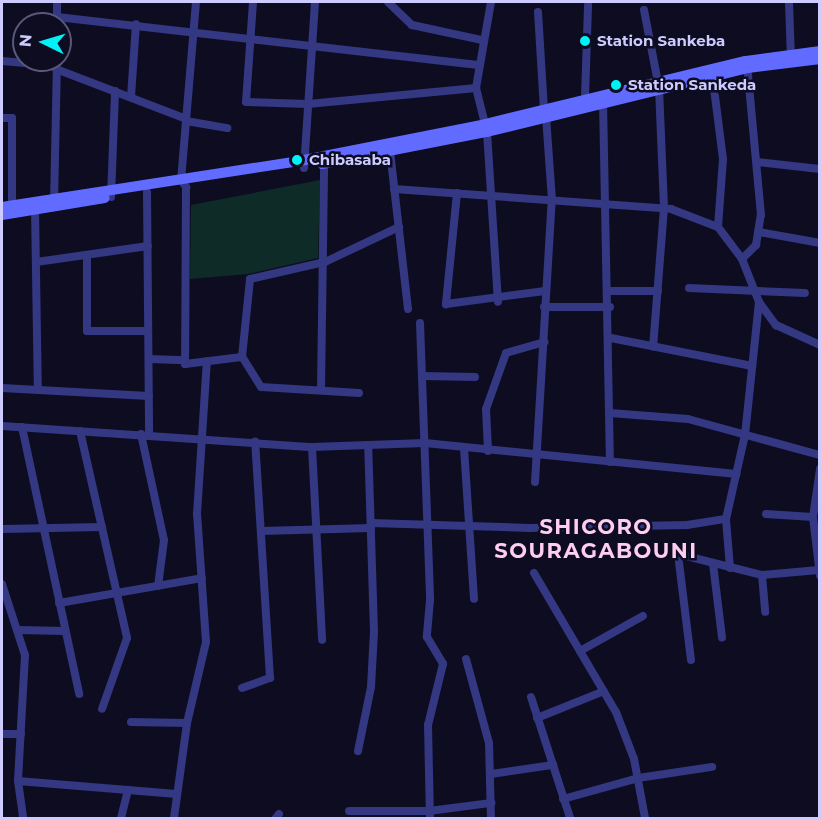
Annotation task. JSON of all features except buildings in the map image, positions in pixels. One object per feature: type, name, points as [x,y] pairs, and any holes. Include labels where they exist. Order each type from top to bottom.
[{"type":"main road","points":[[545,113],[585,98],[819,51]]},
{"type":"main road","points":[[791,55],[819,59]]},
{"type":"main road","points":[[304,164],[324,164],[390,151],[603,100],[658,84]]},
{"type":"main road","points":[[7,210],[304,164],[486,128]]},
{"type":"main road","points":[[111,194],[147,192],[184,184]]},
{"type":"main road","points":[[7,210],[35,208],[54,202]]},
{"type":"street","points":[[196,2],[186,120],[184,364],[242,357]]},
{"type":"street","points":[[253,2],[246,102],[308,104],[476,88]]},
{"type":"street","points":[[304,164],[315,2]]},
{"type":"street","points":[[388,2],[412,25],[482,40]]},
{"type":"street","points":[[491,2],[482,40],[476,88],[486,128],[498,302]]},
{"type":"street","points":[[789,2],[791,55]]},
{"type":"street","points":[[585,98],[588,5]]},
{"type":"street","points":[[644,10],[658,84],[664,208],[653,347]]},
{"type":"street","points":[[535,482],[539,457],[544,342],[543,307],[552,200],[538,12]]},
{"type":"street","points":[[72,21],[136,24],[251,35],[478,65]]},
{"type":"street","points":[[131,98],[136,24]]},
{"type":"street","points":[[742,259],[756,245],[759,232],[757,162],[747,64]]},
{"type":"street","points":[[72,71],[186,120],[227,128]]},
{"type":"street","points":[[54,202],[56,72]]},
{"type":"street","points":[[712,72],[723,159],[718,227]]},
{"type":"street","points":[[111,194],[115,91]]},
{"type":"street","points":[[603,100],[611,338],[610,462]]},
{"type":"street","points":[[2,118],[12,118],[7,210]]},
{"type":"street","points":[[390,151],[408,309]]},
{"type":"street","points":[[757,162],[819,169]]},
{"type":"street","points":[[321,389],[325,262],[324,164]]},
{"type":"street","points":[[394,189],[664,208],[718,227],[742,259],[759,302],[776,325],[819,345]]},
{"type":"street","points":[[147,192],[149,396],[145,434],[164,540],[158,586]]},
{"type":"street","points":[[457,193],[446,304],[498,302],[545,291]]},
{"type":"street","points":[[35,208],[38,390]]},
{"type":"street","points":[[358,393],[261,387],[242,357],[250,279],[325,262],[399,227]]},
{"type":"street","points":[[759,232],[819,243]]},
{"type":"street","points":[[36,262],[148,246]]},
{"type":"street","points":[[87,255],[87,331],[148,331]]},
{"type":"street","points":[[689,288],[805,293]]},
{"type":"street","points":[[609,291],[657,291]]},
{"type":"street","points":[[730,568],[726,519],[745,435],[759,302]]},
{"type":"street","points":[[543,307],[610,307]]},
{"type":"street","points":[[420,323],[427,522],[427,637],[443,664],[428,725],[430,815]]},
{"type":"street","points":[[611,338],[752,366]]},
{"type":"street","points":[[488,451],[486,409],[506,353],[544,342]]},
{"type":"street","points":[[148,359],[185,360]]},
{"type":"street","points":[[174,819],[187,723],[206,642],[197,514],[204,437],[207,361]]},
{"type":"street","points":[[422,376],[475,377]]},
{"type":"street","points":[[2,388],[149,396]]},
{"type":"street","points":[[610,413],[688,419],[819,455]]},
{"type":"street","points":[[2,426],[204,437],[312,447],[425,443],[539,457],[700,466],[736,474]]},
{"type":"street","points":[[22,428],[79,694]]},
{"type":"street","points":[[80,431],[127,638],[102,709]]},
{"type":"street","points":[[242,688],[270,678],[255,441]]},
{"type":"street","points":[[358,751],[374,642],[368,445]]},
{"type":"street","points":[[312,447],[322,640]]},
{"type":"street","points":[[464,448],[472,525],[474,599]]},
{"type":"street","points":[[819,469],[813,517],[819,576]]},
{"type":"street","points":[[766,514],[813,517]]},
{"type":"street","points":[[261,531],[427,522],[472,525],[687,525],[726,519]]},
{"type":"street","points":[[2,529],[102,527]]},
{"type":"street","points":[[691,660],[678,554],[762,575],[819,570]]},
{"type":"street","points":[[713,564],[722,637]]},
{"type":"street","points":[[534,573],[603,691],[638,778],[645,819]]},
{"type":"street","points":[[762,575],[765,612]]},
{"type":"street","points":[[59,603],[202,578]]},
{"type":"street","points":[[2,584],[25,655],[18,781],[23,819]]},
{"type":"street","points":[[580,651],[643,616]]},
{"type":"street","points":[[18,630],[65,631]]},
{"type":"street","points":[[466,659],[489,743],[492,819]]},
{"type":"street","points":[[537,718],[603,691]]},
{"type":"street","points":[[531,697],[570,819]]},
{"type":"street","points":[[131,722],[187,723]]},
{"type":"street","points":[[2,734],[21,734]]},
{"type":"street","points":[[490,774],[552,765]]},
{"type":"street","points":[[563,799],[638,778],[712,767]]},
{"type":"street","points":[[18,781],[176,794]]},
{"type":"street","points":[[121,819],[128,790]]},
{"type":"street","points":[[349,811],[430,815],[491,803]]},
{"type":"green space","points":[[320,180],[318,258],[248,274],[190,279],[191,205]]},
{"type":"place","name":"Station Sankeba","points":[[585,41]]},
{"type":"place","name":"Station Sankeda","points":[[616,85]]},
{"type":"place","name":"Chibasaba","points":[[297,160]]},
{"type":"district","name":"SHICORO SOURAGABOUNI","points":[[596,539]]}]
